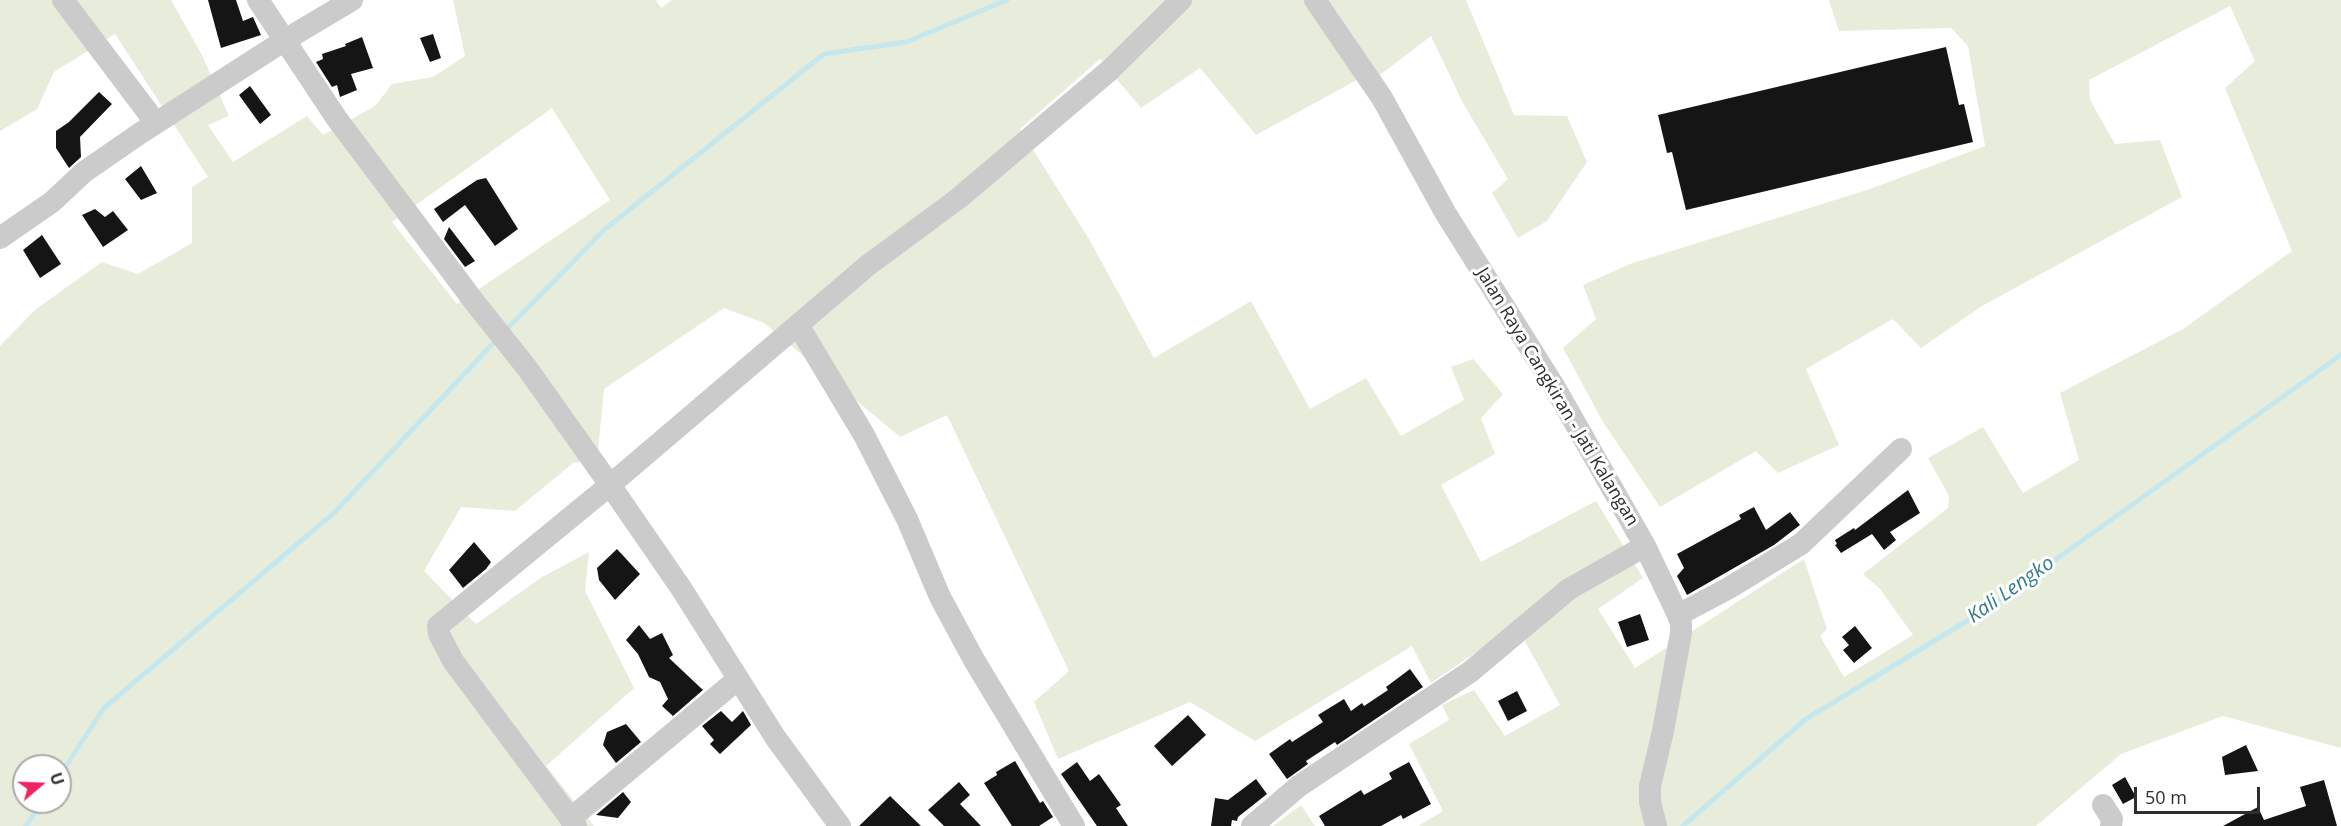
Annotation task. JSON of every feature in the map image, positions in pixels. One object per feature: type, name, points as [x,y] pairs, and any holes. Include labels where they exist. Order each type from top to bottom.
[{"type":"street","points":[[63,0],[156,123]]},
{"type":"street","points":[[258,0],[337,119],[527,368],[610,485],[681,588],[775,737],[840,826]]},
{"type":"street","points":[[0,238],[52,202],[84,172],[156,123],[352,0]]},
{"type":"street","points":[[738,679],[573,822],[453,661],[439,634],[438,626],[610,485],[867,266],[959,198],[1110,70],[1181,0]]},
{"type":"street","name":"Jalan Raya Cangkiran - Jati Kalangan","points":[[1315,0],[1382,98],[1446,214],[1554,386],[1645,546],[1678,615],[1681,633],[1663,731],[1650,786],[1650,802],[1656,826]]},
{"type":"street","points":[[798,325],[864,435],[907,519],[940,597],[974,660],[1074,826]]},
{"type":"street","points":[[1678,615],[1730,588],[1801,544],[1901,449]]},
{"type":"street","points":[[1252,826],[1299,786],[1470,672],[1569,589],[1645,546]]},
{"type":"green space","points":[[0,0],[171,0],[203,57],[229,116],[208,125],[233,162],[307,116],[323,135],[375,106],[392,84],[433,77],[465,56],[453,0],[656,0],[661,8],[672,0],[1466,0],[1514,115],[1567,116],[1587,162],[1547,221],[1518,238],[1492,193],[1508,179],[1463,103],[1431,36],[1376,78],[1370,70],[1355,81],[1256,135],[1200,68],[1141,108],[1100,59],[1020,129],[1089,239],[1154,358],[1251,301],[1310,409],[1366,378],[1401,436],[1464,400],[1451,367],[1473,359],[1503,394],[1481,418],[1495,454],[1441,485],[1481,562],[1596,501],[1643,578],[1598,609],[1635,668],[1804,559],[1827,629],[1820,636],[1844,677],[1913,635],[1880,589],[1863,574],[1948,508],[1949,496],[1928,458],[1983,427],[2023,493],[2079,460],[2060,393],[2183,329],[2292,251],[2225,88],[2255,61],[2230,6],[2089,80],[2090,100],[2115,144],[2160,140],[2182,197],[1982,306],[1921,348],[1893,319],[1806,369],[1839,445],[1778,473],[1756,451],[1660,507],[1603,422],[1563,348],[1596,319],[1583,285],[1630,264],[1867,190],[1985,146],[1968,46],[1951,28],[1839,31],[1829,0],[2341,0],[2341,748],[2223,716],[2121,754],[2036,826],[1418,826],[1443,811],[1409,744],[1449,720],[1442,705],[1474,690],[1505,736],[1560,705],[1516,625],[1431,683],[1412,646],[1255,741],[1190,702],[1058,759],[1034,702],[1069,671],[947,415],[900,437],[764,323],[724,308],[604,389],[597,460],[573,463],[515,511],[461,507],[424,571],[476,624],[542,577],[589,552],[585,591],[634,688],[546,766],[594,826],[0,826],[0,346],[36,309],[102,262],[138,274],[192,243],[192,187],[208,177],[115,34],[54,72],[37,109],[0,131]],"holes":[[[552,108],[610,200],[457,304],[392,222]]]},
{"type":"green space","points":[[1301,805],[1315,826],[1273,826]]},
{"type":"building","points":[[208,0],[236,0],[243,21],[253,17],[261,35],[221,48]]},
{"type":"building","points":[[433,34],[441,58],[430,62],[420,38]]},
{"type":"building","points":[[362,37],[373,68],[351,74],[357,90],[340,97],[337,85],[332,87],[316,62],[323,59],[322,54],[346,46],[345,44]]},
{"type":"building","points":[[1946,47],[1959,105],[1964,104],[1973,142],[1686,210],[1672,152],[1667,153],[1658,115]]},
{"type":"building","points":[[250,86],[271,115],[260,124],[239,95]]},
{"type":"building","points":[[99,92],[112,104],[80,137],[81,157],[69,168],[56,148],[56,131],[69,122]]},
{"type":"building","points":[[141,166],[157,193],[141,200],[125,179]]},
{"type":"building","points":[[486,178],[518,229],[495,246],[465,205],[443,222],[434,209],[477,180]]},
{"type":"building","points":[[95,209],[105,217],[113,211],[128,230],[103,247],[82,215]]},
{"type":"building","points":[[449,227],[475,261],[465,267],[444,239]]},
{"type":"building","points":[[42,235],[61,264],[40,278],[23,250]]},
{"type":"building","points":[[1908,490],[1920,513],[1890,532],[1896,540],[1884,550],[1872,534],[1841,553],[1835,545],[1837,544],[1835,540],[1854,528],[1855,530]]},
{"type":"building","points":[[1754,507],[1766,530],[1790,512],[1800,525],[1774,545],[1687,595],[1677,576],[1684,568],[1677,554],[1741,519],[1739,515]]},
{"type":"building","points":[[474,542],[491,562],[463,588],[449,570]]},
{"type":"building","points":[[617,549],[640,574],[615,600],[599,580],[597,568]]},
{"type":"building","points":[[1640,614],[1649,640],[1627,647],[1618,622]]},
{"type":"building","points":[[639,625],[650,639],[662,633],[673,655],[669,658],[703,690],[673,716],[662,706],[668,699],[660,682],[649,677],[638,654],[626,640]]},
{"type":"building","points":[[1855,626],[1872,648],[1854,663],[1843,650],[1849,645],[1842,637]]},
{"type":"building","points":[[1410,669],[1423,687],[1337,745],[1335,742],[1306,761],[1308,764],[1287,779],[1269,754],[1290,739],[1292,742],[1323,722],[1318,715],[1344,699],[1351,711],[1362,703],[1364,706],[1388,690],[1386,687]]},
{"type":"building","points":[[1517,691],[1527,711],[1508,721],[1498,701]]},
{"type":"building","points":[[721,711],[732,722],[743,711],[751,725],[720,754],[710,744],[714,740],[702,726]]},
{"type":"building","points":[[1188,715],[1206,735],[1172,766],[1154,746]]},
{"type":"building","points":[[626,724],[641,742],[616,763],[603,745],[607,732]]},
{"type":"building","points":[[2246,745],[2258,771],[2225,775],[2222,757]]},
{"type":"building","points":[[1015,761],[1040,803],[1043,801],[1053,817],[1039,826],[1012,826],[984,783],[997,775],[996,772]]},
{"type":"building","points":[[1077,762],[1090,781],[1099,774],[1121,805],[1116,808],[1128,826],[1097,826],[1061,774]]},
{"type":"building","points":[[1409,762],[1431,804],[1403,819],[1401,815],[1381,826],[1325,826],[1319,816],[1361,790],[1364,795],[1392,779],[1389,773]]},
{"type":"building","points":[[2125,777],[2136,797],[2123,804],[2112,785]]},
{"type":"building","points":[[1256,779],[1267,794],[1238,817],[1237,821],[1232,820],[1231,826],[1211,826],[1215,798],[1228,800]]},
{"type":"building","points":[[2324,780],[2337,826],[2223,826],[2258,807],[2264,820],[2306,806],[2300,787]]},
{"type":"building","points":[[959,782],[970,795],[960,804],[981,826],[944,826],[928,810]]},
{"type":"building","points":[[623,792],[631,802],[618,818],[596,815]]},
{"type":"building","points":[[890,796],[921,826],[859,826]]},
{"type":"waterway","points":[[505,331],[604,230],[824,54],[906,42],[1007,0]]},
{"type":"waterway","points":[[72,757],[104,708],[335,512],[497,339]]},
{"type":"waterway","name":"Kali Lengko","points":[[1683,826],[1806,719],[1988,608],[2341,355]]},
{"type":"waterway","points":[[26,826],[34,814]]}]
